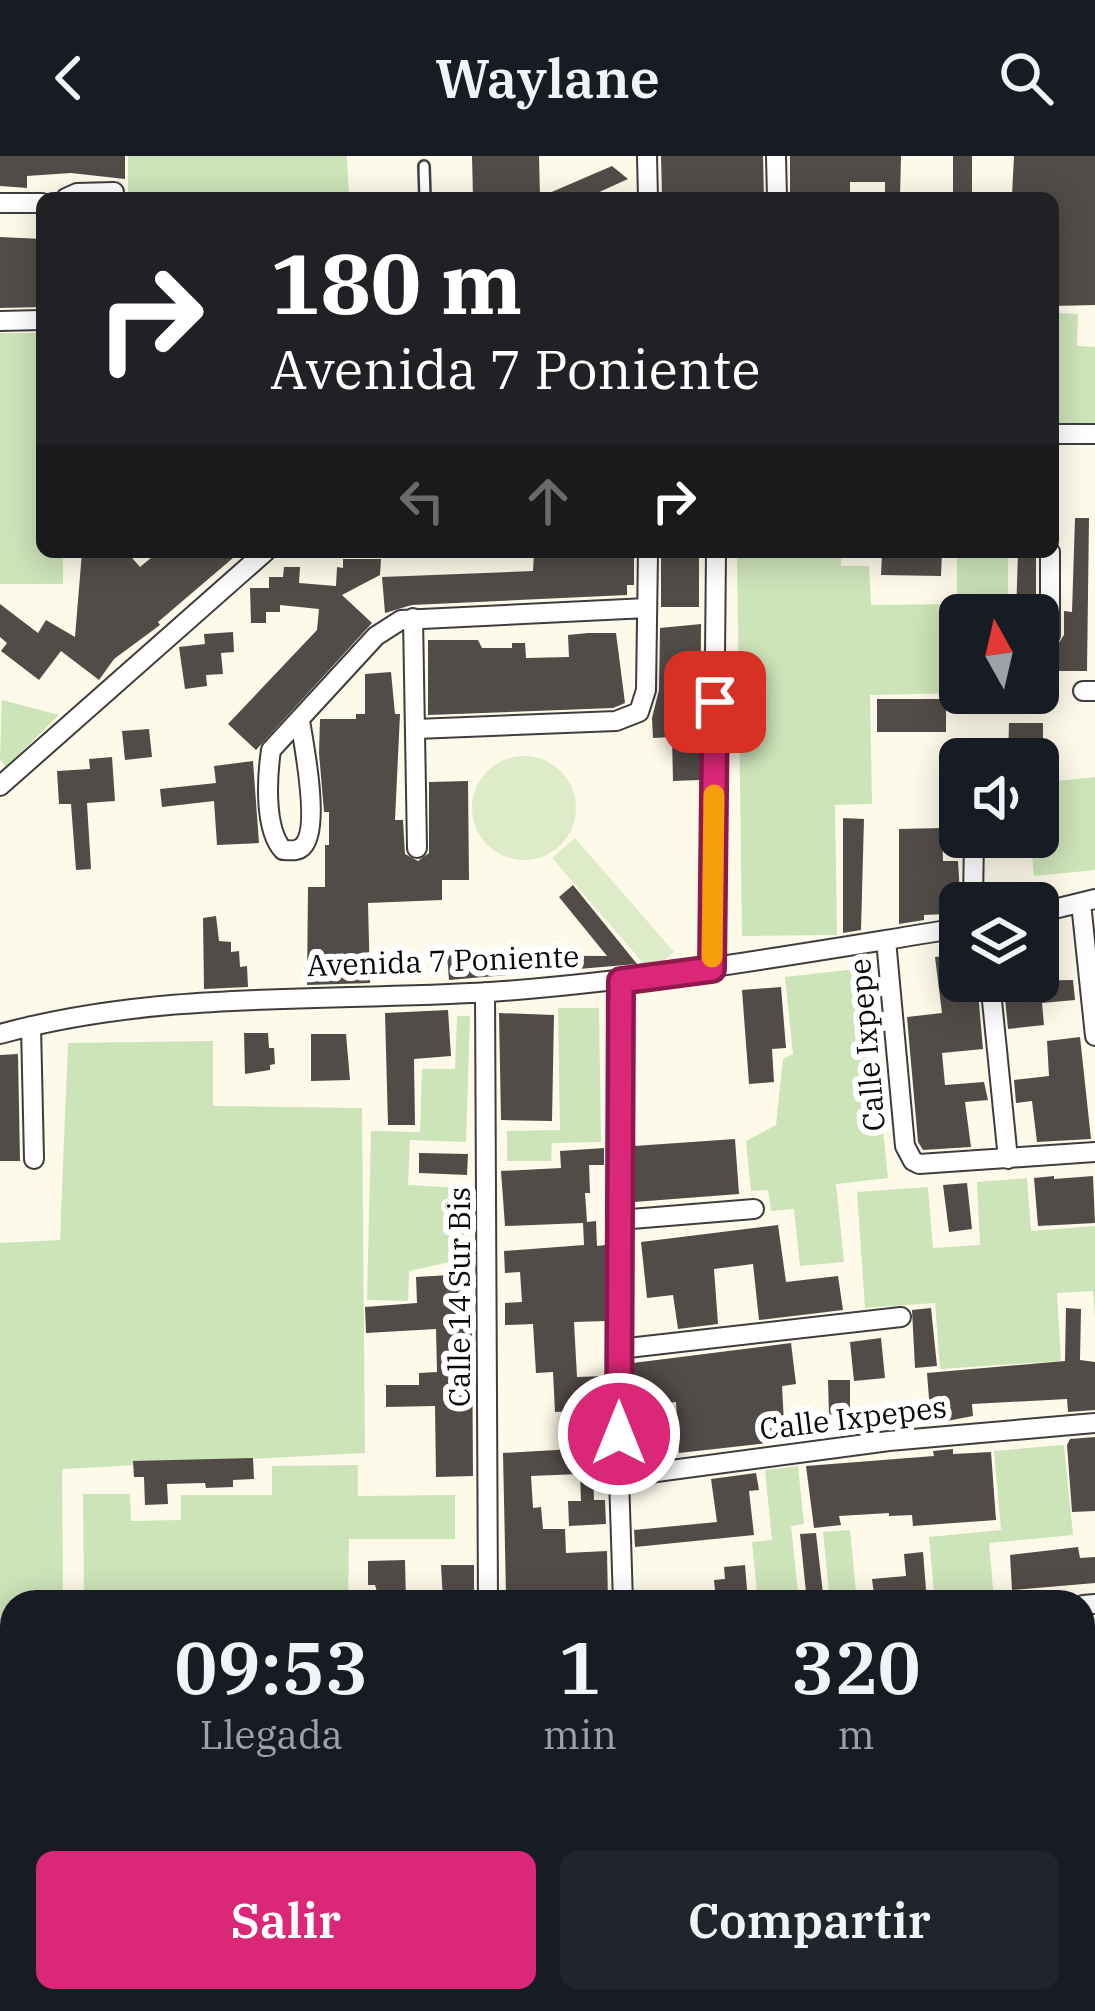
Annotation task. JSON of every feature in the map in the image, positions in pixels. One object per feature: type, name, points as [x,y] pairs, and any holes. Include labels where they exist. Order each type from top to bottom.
[{"type":"street","points":[[647,156],[648,192]]},
{"type":"street","points":[[776,156],[777,192]]},
{"type":"street","points":[[0,203],[36,203]]},
{"type":"street","points":[[0,321],[36,320]]},
{"type":"street","points":[[1059,434],[1095,434]]},
{"type":"street","points":[[0,786],[8,771],[259,558]]},
{"type":"street","points":[[416,728],[616,721],[639,712],[646,690],[648,558]]},
{"type":"street","points":[[712,969],[716,558]]},
{"type":"street","points":[[1050,594],[1051,558]]},
{"type":"street","points":[[300,721],[311,826],[306,844],[283,850],[274,841],[271,750],[387,626],[412,618],[647,608]]},
{"type":"street","points":[[412,618],[417,848]]},
{"type":"street","points":[[1088,901],[1095,1036]]},
{"type":"street","name":"Avenida 7 Poniente","points":[[0,1034],[96,1014],[256,997],[485,992],[621,981],[939,931]]},
{"type":"street","name":"Calle Ixpepe","points":[[886,940],[905,1145],[913,1161],[1009,1159]]},
{"type":"street","points":[[621,981],[623,1590]]},
{"type":"street","name":"Calle 14 Sur Bis","points":[[485,992],[488,1590]]},
{"type":"street","points":[[992,1002],[1009,1159],[1095,1152]]},
{"type":"street","points":[[31,1026],[34,1160]]},
{"type":"street","points":[[619,1220],[754,1209]]},
{"type":"street","points":[[620,1349],[901,1317]]},
{"type":"street","name":"Calle Ixpepes","points":[[619,1477],[889,1441],[1095,1424]]},
{"type":"lane","points":[[424,166],[425,192]]},
{"type":"green space","points":[[128,156],[347,156],[349,192],[128,192]]},
{"type":"green space","points":[[1059,313],[1078,314],[1077,346],[1095,347],[1095,424],[1059,423]]},
{"type":"green space","points":[[0,333],[36,333],[36,558],[63,558],[63,584],[0,584]]},
{"type":"green space","points":[[737,558],[841,558],[841,566],[869,566],[871,605],[939,604],[939,694],[870,695],[872,804],[835,805],[837,935],[742,936]]},
{"type":"green space","points":[[957,558],[1008,558],[1008,594],[957,594]]},
{"type":"green space","points":[[2,700],[59,715],[6,767],[0,759]]},
{"type":"green space","points":[[524,756],[544,760],[561,771],[572,788],[576,808],[572,828],[561,845],[544,856],[524,860],[504,856],[487,845],[476,828],[472,808],[476,788],[487,771],[504,760]]},
{"type":"green space","points":[[1095,777],[1095,870],[1034,876],[1032,858],[1059,858],[1059,781]]},
{"type":"green space","points":[[575,838],[674,952],[651,972],[552,858]]},
{"type":"green space","points":[[866,968],[888,1178],[836,1184],[844,1262],[800,1266],[794,1209],[771,1211],[768,1190],[751,1191],[746,1141],[776,1125],[783,1059],[793,1054],[785,977]]},
{"type":"green space","points":[[558,1008],[599,1008],[601,1142],[552,1143],[551,1161],[507,1161],[507,1131],[560,1130]]},
{"type":"green space","points":[[457,1016],[470,1016],[466,1142],[410,1140],[408,1185],[465,1188],[463,1259],[409,1271],[408,1301],[367,1300],[371,1131],[420,1132],[422,1069],[455,1069]]},
{"type":"green space","points":[[213,1041],[213,1106],[362,1108],[365,1453],[62,1469],[63,1590],[0,1590],[0,1243],[60,1240],[68,1043]]},
{"type":"green space","points":[[1027,1178],[1031,1231],[1095,1226],[1095,1317],[1093,1291],[1057,1293],[1061,1361],[940,1369],[935,1303],[865,1308],[857,1192],[928,1187],[933,1248],[980,1245],[977,1182]]},
{"type":"green space","points":[[1064,1445],[1073,1535],[989,1543],[993,1590],[934,1590],[929,1537],[1001,1530],[994,1451]]},
{"type":"green space","points":[[358,1465],[358,1496],[455,1495],[455,1539],[349,1539],[348,1590],[84,1590],[83,1494],[130,1494],[131,1521],[181,1520],[181,1495],[272,1495],[272,1466]]},
{"type":"green space","points":[[798,1466],[804,1524],[791,1526],[798,1590],[757,1590],[752,1542],[772,1540],[765,1470]]},
{"type":"green space","points":[[850,1530],[856,1590],[829,1590],[823,1532]]},
{"type":"building","points":[[0,156],[125,156],[125,179],[71,173],[27,176],[27,188],[0,186]]},
{"type":"building","points":[[472,156],[539,156],[540,192],[473,192]]},
{"type":"building","points":[[661,156],[763,156],[764,192],[662,192]]},
{"type":"building","points":[[790,156],[901,156],[900,192],[885,192],[885,182],[850,182],[850,192],[790,192]]},
{"type":"building","points":[[953,156],[972,156],[972,192],[953,192]]},
{"type":"building","points":[[1014,156],[1095,156],[1095,305],[1059,306],[1059,192],[1012,192]]},
{"type":"building","points":[[612,166],[628,179],[599,192],[552,192]]},
{"type":"building","points":[[0,237],[36,239],[36,307],[0,308]]},
{"type":"building","points":[[1075,518],[1089,518],[1087,671],[1059,671],[1064,611],[1072,612]]},
{"type":"building","points":[[82,558],[132,558],[140,567],[151,558],[233,558],[160,625],[114,659],[99,680],[61,651],[39,680],[1,651],[7,643],[0,637],[0,604],[38,633],[46,620],[75,637]]},
{"type":"building","points":[[534,558],[634,558],[634,585],[627,585],[627,595],[412,605],[385,613],[382,577],[533,571]]},
{"type":"building","points":[[661,558],[699,558],[699,607],[661,607]]},
{"type":"building","points":[[882,558],[942,558],[941,576],[881,575]]},
{"type":"building","points":[[1018,558],[1036,558],[1036,594],[1017,594]]},
{"type":"building","points":[[343,559],[381,559],[380,575],[342,595],[372,623],[256,750],[228,724],[317,630],[319,609],[280,605],[280,612],[266,612],[266,623],[251,623],[250,588],[269,588],[269,577],[283,577],[284,567],[300,567],[299,583],[336,586],[337,567],[343,568]]},
{"type":"building","points":[[701,624],[700,780],[673,781],[672,737],[653,738],[660,628]]},
{"type":"building","points":[[233,632],[234,652],[221,653],[223,674],[206,675],[207,686],[185,689],[179,647],[205,644],[204,634]]},
{"type":"building","points":[[616,633],[625,703],[613,708],[428,715],[428,640],[478,640],[482,648],[525,643],[526,658],[569,657],[568,635]]},
{"type":"building","points":[[391,672],[395,714],[400,714],[395,820],[403,820],[405,854],[418,861],[429,853],[429,782],[468,781],[469,880],[442,880],[442,900],[368,903],[370,983],[307,985],[308,887],[325,887],[325,845],[329,845],[320,719],[356,719],[356,714],[365,714],[365,674]]},
{"type":"building","points":[[877,699],[939,699],[939,714],[946,714],[946,732],[877,732]]},
{"type":"building","points":[[1009,723],[1043,723],[1043,738],[1009,738]]},
{"type":"building","points":[[149,729],[152,757],[125,760],[122,731]]},
{"type":"building","points":[[112,757],[115,801],[87,803],[91,869],[76,870],[71,804],[59,804],[57,771],[90,769],[89,759]]},
{"type":"building","points":[[253,761],[259,843],[217,845],[214,801],[162,807],[160,789],[216,783],[214,766]]},
{"type":"building","points":[[843,818],[864,819],[861,930],[843,933]]},
{"type":"building","points":[[939,828],[939,858],[958,861],[959,882],[939,882],[939,914],[899,924],[899,829]]},
{"type":"building","points":[[573,885],[637,964],[449,980],[447,955],[607,956],[559,897]]},
{"type":"building","points":[[216,916],[219,941],[231,942],[231,952],[239,951],[240,967],[247,966],[248,987],[204,989],[203,918]]},
{"type":"building","points":[[1059,980],[1073,980],[1075,1000],[1059,1001]]},
{"type":"building","points":[[781,987],[786,1048],[772,1049],[774,1082],[749,1084],[742,990]]},
{"type":"building","points":[[941,1002],[979,1002],[983,1049],[942,1053],[945,1085],[984,1082],[988,1100],[965,1102],[971,1147],[923,1150],[918,1142],[907,1017],[942,1013]]},
{"type":"building","points":[[1005,1002],[1053,1002],[1042,1003],[1044,1025],[1008,1029]]},
{"type":"building","points":[[448,1010],[451,1056],[414,1059],[415,1125],[388,1125],[385,1013]]},
{"type":"building","points":[[499,1013],[554,1015],[552,1121],[501,1120]]},
{"type":"building","points":[[244,1033],[268,1033],[275,1064],[270,1070],[245,1074]]},
{"type":"building","points":[[311,1034],[346,1034],[350,1080],[311,1081]]},
{"type":"building","points":[[1080,1037],[1091,1139],[1037,1142],[1032,1101],[1016,1103],[1014,1080],[1049,1076],[1047,1041]]},
{"type":"building","points":[[18,1054],[20,1161],[0,1161],[0,1055]]},
{"type":"building","points":[[735,1139],[739,1194],[634,1202],[634,1146]]},
{"type":"building","points":[[604,1148],[604,1165],[589,1165],[590,1193],[585,1193],[587,1222],[596,1221],[597,1246],[605,1245],[606,1321],[574,1322],[577,1377],[606,1376],[606,1467],[593,1467],[594,1500],[605,1500],[606,1524],[569,1526],[568,1501],[581,1501],[580,1474],[531,1476],[533,1508],[541,1507],[543,1529],[565,1529],[566,1553],[607,1551],[608,1590],[506,1590],[503,1453],[574,1449],[572,1411],[555,1412],[553,1372],[536,1373],[533,1324],[505,1325],[505,1303],[522,1302],[520,1272],[505,1273],[504,1251],[584,1245],[583,1223],[505,1226],[501,1171],[561,1168],[560,1151]]},
{"type":"building","points":[[419,1153],[468,1154],[467,1175],[419,1173]]},
{"type":"building","points":[[1093,1176],[1095,1223],[1038,1226],[1034,1178]]},
{"type":"building","points":[[967,1183],[972,1229],[949,1232],[943,1185]]},
{"type":"building","points":[[778,1225],[786,1282],[838,1276],[843,1310],[759,1320],[753,1264],[714,1269],[718,1324],[678,1329],[673,1295],[647,1298],[641,1242]]},
{"type":"building","points":[[467,1274],[473,1476],[436,1477],[435,1406],[386,1407],[386,1385],[419,1385],[419,1373],[437,1372],[436,1329],[366,1333],[365,1307],[417,1303],[416,1277]]},
{"type":"building","points":[[931,1308],[937,1366],[915,1368],[912,1310]]},
{"type":"building","points":[[1066,1308],[1081,1309],[1080,1360],[1095,1362],[1095,1410],[1068,1412],[1067,1399],[972,1404],[973,1416],[931,1424],[927,1373],[1065,1361]]},
{"type":"building","points":[[881,1338],[885,1378],[854,1381],[850,1342]]},
{"type":"building","points":[[791,1343],[796,1384],[782,1386],[785,1441],[679,1453],[676,1402],[633,1407],[633,1363]]},
{"type":"building","points":[[828,1380],[850,1380],[850,1414],[829,1415]]},
{"type":"building","points":[[1095,1437],[1095,1511],[1072,1512],[1067,1445],[1070,1439]]},
{"type":"building","points":[[953,1449],[953,1454],[991,1452],[996,1520],[913,1526],[912,1515],[889,1513],[839,1516],[841,1525],[814,1528],[806,1466],[934,1456],[933,1451]]},
{"type":"building","points":[[253,1458],[254,1479],[233,1480],[233,1487],[167,1484],[168,1504],[145,1505],[144,1477],[134,1477],[133,1461]]},
{"type":"building","points":[[756,1473],[759,1490],[749,1491],[754,1535],[635,1547],[634,1530],[717,1522],[711,1479]]},
{"type":"building","points":[[816,1533],[823,1590],[806,1590],[800,1534]]},
{"type":"building","points":[[1078,1547],[1080,1558],[1095,1557],[1095,1583],[1012,1590],[1010,1555]]},
{"type":"building","points":[[923,1552],[926,1590],[873,1590],[872,1579],[906,1576],[904,1554]]},
{"type":"building","points":[[405,1560],[406,1590],[376,1590],[368,1585],[368,1561]]},
{"type":"building","points":[[441,1565],[474,1565],[474,1590],[442,1590]]},
{"type":"building","points":[[745,1565],[747,1590],[715,1590],[714,1580],[725,1579],[724,1567]]},
{"type":"slow traffic","points":[[712,957],[714,795]]},
{"type":"route","points":[[619,1434],[621,981],[712,969],[715,702]]}]
